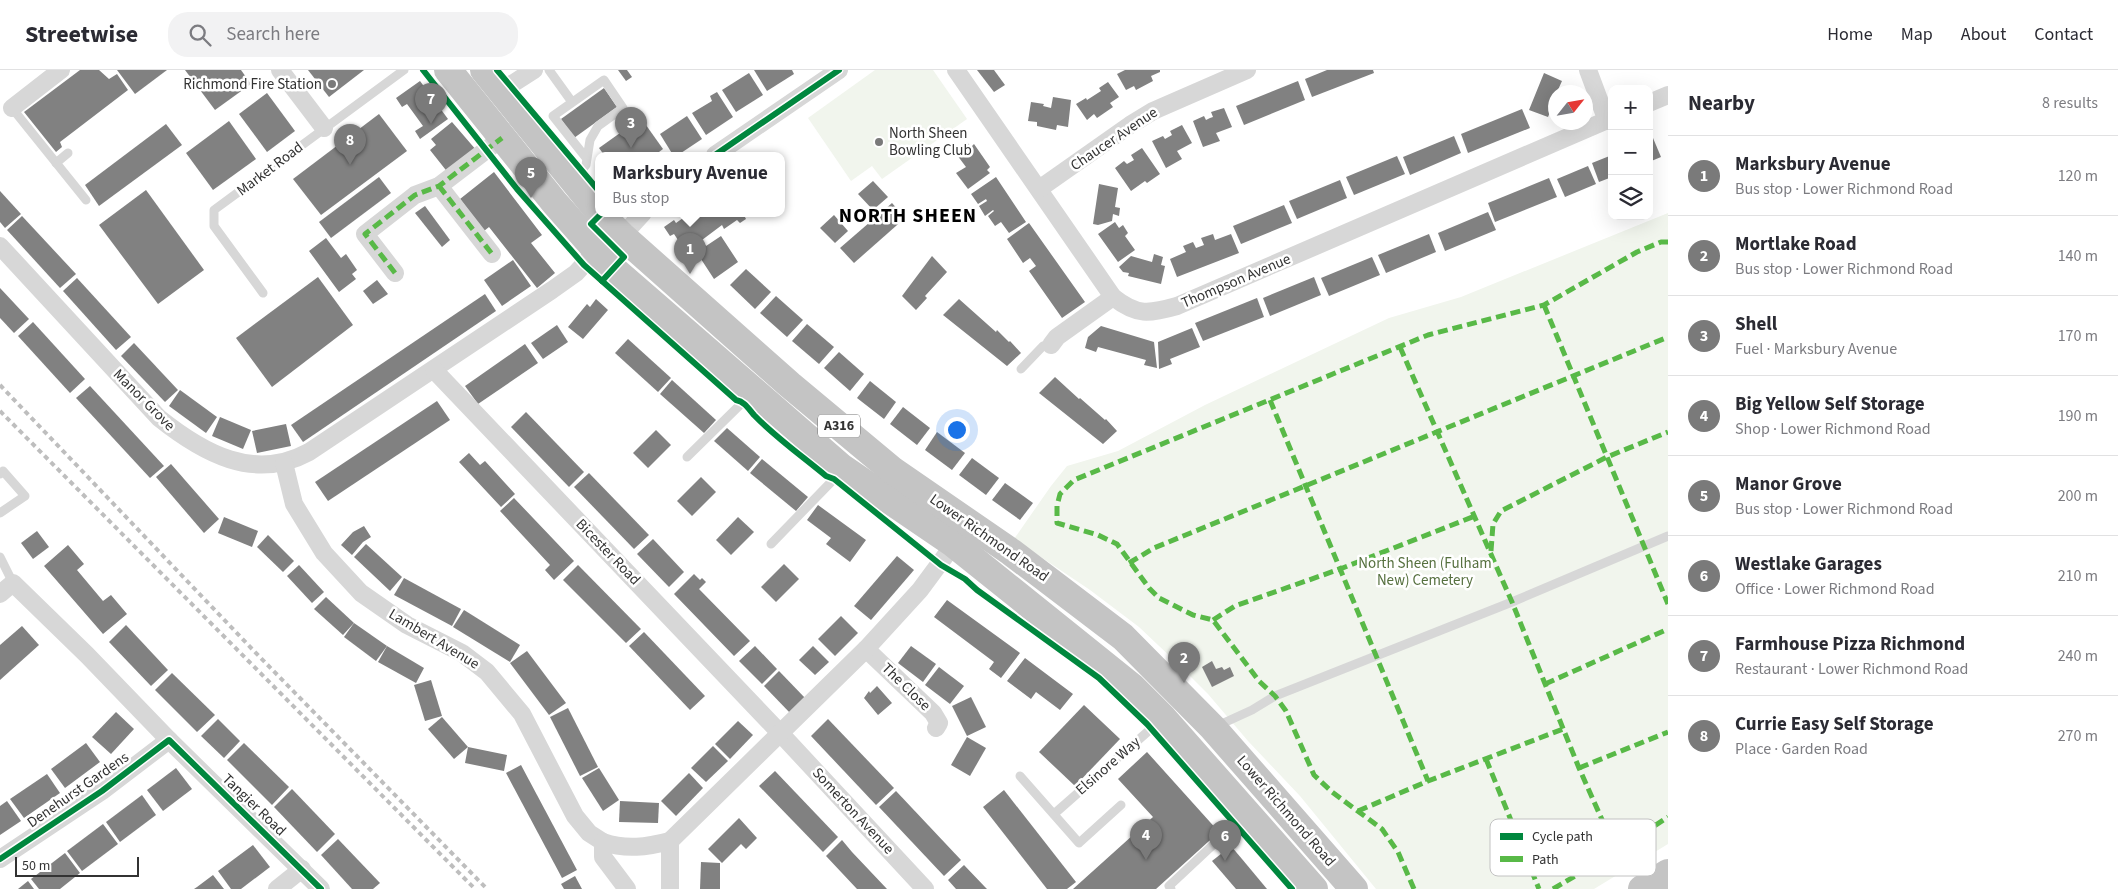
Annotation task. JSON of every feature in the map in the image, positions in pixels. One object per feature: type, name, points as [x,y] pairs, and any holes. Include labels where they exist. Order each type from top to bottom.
[{"type":"highway","name":"Lower Richmond Road","points":[[448,70],[554,202],[613,269],[750,390],[841,467],[954,544],[1132,687],[1163,718],[1312,889]]},
{"type":"highway","name":"Lower Richmond Road","points":[[484,70],[502,91],[580,170],[595,203]]},
{"type":"highway","name":"Lower Richmond Road","points":[[604,217],[622,236],[790,386],[892,470],[1012,552],[1123,636],[1213,728],[1354,889]]},
{"type":"highway","points":[[1190,749],[1213,728]]},
{"type":"highway","points":[[1280,850],[1302,830]]},
{"type":"highway","points":[[1642,889],[1668,874]]},
{"type":"street","points":[[12,108],[61,70]]},
{"type":"street","points":[[280,70],[324,128]]},
{"type":"street","points":[[502,91],[534,70]]},
{"type":"street","points":[[719,152],[839,70]]},
{"type":"street","name":"Thompson Avenue","points":[[956,70],[1113,297],[1127,308],[1153,313],[1177,306],[1608,120]]},
{"type":"street","name":"Chaucer Avenue","points":[[1039,189],[1153,111],[1247,70]]},
{"type":"street","points":[[1588,70],[1608,118]]},
{"type":"street","points":[[1653,101],[1668,95]]},
{"type":"street","points":[[395,273],[364,234],[414,195],[439,186],[502,138]]},
{"type":"street","points":[[439,186],[492,254]]},
{"type":"street","points":[[622,236],[639,217]]},
{"type":"street","name":"Manor Grove","points":[[0,246],[158,418],[179,435],[212,452],[242,463],[264,465],[284,462],[309,452],[576,273],[597,250]]},
{"type":"street","points":[[1051,345],[1057,337],[1113,297]]},
{"type":"street","name":"Bicester Road","points":[[434,370],[781,734]]},
{"type":"street","name":"Lambert Avenue","points":[[284,462],[294,504],[324,553],[361,592],[407,625],[462,653],[487,672],[522,714],[575,816],[589,833],[603,842],[616,847],[630,848],[670,841]]},
{"type":"street","points":[[670,889],[670,841],[866,649],[920,590],[954,544]]},
{"type":"street","name":"Tangier Road","points":[[7,589],[87,655],[168,740],[321,889]]},
{"type":"street","name":"The Close","points":[[866,649],[933,713],[939,723],[936,728]]},
{"type":"street","name":"Somerton Avenue","points":[[781,734],[925,889]]},
{"type":"street","name":"Denehurst Gardens","points":[[0,860],[102,791],[168,740]]},
{"type":"street","points":[[603,842],[603,857],[627,889]]},
{"type":"street","points":[[277,889],[302,869]]},
{"type":"lane","name":"Market Road","points":[[263,293],[214,226],[214,210],[404,70]]},
{"type":"lane","points":[[549,70],[574,105]]},
{"type":"lane","points":[[604,80],[623,108],[597,124],[580,170],[553,116],[593,92],[604,80]]},
{"type":"lane","points":[[12,108],[86,200]]},
{"type":"lane","points":[[584,131],[590,140]]},
{"type":"lane","points":[[56,162],[68,153]]},
{"type":"lane","points":[[1021,369],[1043,346],[1051,345]]},
{"type":"lane","points":[[686,457],[743,402],[750,390]]},
{"type":"lane","points":[[771,544],[834,480],[841,467]]},
{"type":"lane","points":[[0,474],[3,472],[25,496],[0,513]]},
{"type":"lane","points":[[1213,728],[1252,710],[1275,696],[1512,602],[1668,536]]},
{"type":"lane","points":[[0,557],[7,589]]},
{"type":"lane","name":"Elsinore Way","points":[[1054,814],[1163,718]]},
{"type":"lane","points":[[1020,776],[1079,843],[1121,805]]},
{"type":"lane","points":[[1172,889],[1169,886],[1247,813]]},
{"type":"green space","name":"North Sheen Bowling Club","points":[[875,70],[933,70],[967,119],[882,179],[872,166],[851,181],[808,118]]},
{"type":"green space","name":"North Sheen (Fulham New) Cemetery","points":[[1668,213],[1668,844],[1656,851],[1656,819],[1490,819],[1490,876],[1615,876],[1594,889],[1376,889],[1300,796],[1248,741],[1208,694],[1177,663],[1139,627],[1090,590],[1014,539],[1067,466],[1118,451],[1205,405],[1389,318],[1461,297]]},
{"type":"building","points":[[80,70],[99,70],[109,79],[117,74],[128,90],[60,142],[62,147],[56,152],[24,112]]},
{"type":"building","points":[[117,70],[167,70],[135,94]]},
{"type":"building","points":[[185,70],[241,70],[251,84],[215,110]]},
{"type":"building","name":"Richmond Fire Station","points":[[308,70],[364,70],[329,97]]},
{"type":"building","points":[[618,70],[627,70],[632,77],[626,81]]},
{"type":"building","points":[[754,70],[792,70],[794,74],[767,91]]},
{"type":"building","points":[[977,70],[994,70],[1005,85],[994,92]]},
{"type":"building","points":[[1125,70],[1160,70],[1160,72],[1151,76],[1153,81],[1136,90],[1134,86],[1126,90],[1117,74]]},
{"type":"building","points":[[1327,70],[1373,70],[1374,73],[1312,97],[1305,79]]},
{"type":"building","points":[[749,73],[763,95],[736,112],[722,90]]},
{"type":"building","points":[[1544,73],[1562,81],[1560,85],[1548,85],[1548,117],[1529,110]]},
{"type":"building","points":[[420,81],[448,119],[420,139],[415,131],[423,126],[407,104],[402,107],[396,98]]},
{"type":"building","points":[[1298,81],[1305,100],[1244,125],[1236,106]]},
{"type":"building","points":[[1108,82],[1119,97],[1110,103],[1113,107],[1097,118],[1094,114],[1087,120],[1076,104],[1086,98],[1087,100],[1101,91],[1099,88]]},
{"type":"building","points":[[604,88],[617,107],[574,138],[561,119]]},
{"type":"building","points":[[717,92],[733,117],[706,135],[692,113],[712,101],[710,96]]},
{"type":"building","points":[[267,93],[295,131],[267,152],[239,114]]},
{"type":"building","points":[[1053,97],[1071,100],[1068,127],[1057,125],[1056,130],[1037,126],[1037,122],[1028,121],[1031,102],[1044,104],[1043,106],[1051,108]]},
{"type":"building","points":[[1224,108],[1232,127],[1216,133],[1220,141],[1203,147],[1193,121],[1204,116],[1206,120],[1213,117],[1211,112]]},
{"type":"building","points":[[1522,109],[1530,128],[1468,153],[1461,134]]},
{"type":"building","points":[[379,114],[407,151],[321,215],[293,179]]},
{"type":"building","points":[[687,116],[702,139],[682,152],[671,152],[660,134]]},
{"type":"building","points":[[641,118],[663,149],[659,152],[602,152],[599,148]]},
{"type":"building","points":[[229,121],[256,159],[213,190],[186,153]]},
{"type":"building","points":[[452,122],[477,151],[449,174],[430,150],[436,145],[431,139]]},
{"type":"building","points":[[166,124],[182,145],[99,206],[85,185]]},
{"type":"building","points":[[1182,125],[1192,143],[1177,151],[1182,159],[1166,168],[1152,141],[1163,136],[1165,139],[1172,135],[1170,131]]},
{"type":"building","points":[[1454,136],[1461,153],[1410,175],[1403,157]]},
{"type":"building","points":[[1653,138],[1661,157],[1653,160]]},
{"type":"building","points":[[967,142],[971,147],[974,144],[990,167],[987,170],[990,173],[968,189],[956,173],[966,167],[954,151]]},
{"type":"building","points":[[1142,148],[1160,174],[1147,183],[1145,181],[1131,191],[1115,168],[1124,161],[1127,164],[1134,160],[1131,155]]},
{"type":"building","points":[[1397,156],[1405,174],[1354,195],[1346,177]]},
{"type":"building","points":[[1608,157],[1608,179],[1599,182],[1592,163]]},
{"type":"building","points":[[1588,166],[1596,184],[1565,197],[1557,179]]},
{"type":"building","points":[[494,172],[542,235],[531,243],[555,273],[537,288],[489,227],[484,231],[460,199]]},
{"type":"building","points":[[379,177],[391,193],[331,238],[319,222]]},
{"type":"building","points":[[996,177],[1026,222],[1009,233],[1001,222],[995,226],[988,216],[993,210],[985,216],[979,206],[987,201],[986,199],[978,204],[971,194]]},
{"type":"building","points":[[1549,178],[1557,197],[1495,222],[1488,203]]},
{"type":"building","points":[[1340,180],[1347,198],[1297,219],[1289,201]]},
{"type":"building","points":[[873,181],[888,197],[873,210],[858,194]]},
{"type":"building","points":[[1099,184],[1118,188],[1115,207],[1120,208],[1119,216],[1113,214],[1112,221],[1098,225],[1093,224]]},
{"type":"building","points":[[146,190],[204,270],[158,304],[99,225]]},
{"type":"building","points":[[0,191],[21,214],[5,228],[0,222]]},
{"type":"building","points":[[892,203],[905,218],[854,263],[840,248]]},
{"type":"building","points":[[1284,205],[1292,223],[1241,244],[1233,226]]},
{"type":"building","points":[[425,206],[450,240],[442,247],[415,213]]},
{"type":"building","points":[[1488,212],[1496,230],[1445,251],[1438,233]]},
{"type":"building","points":[[834,215],[848,231],[835,243],[820,228]]},
{"type":"building","points":[[22,216],[76,274],[60,288],[7,230]]},
{"type":"building","points":[[684,217],[745,217],[746,219],[740,223],[737,220],[724,229],[722,225],[702,240],[706,246],[721,236],[738,262],[714,279],[699,256],[692,261],[674,234],[670,236],[664,227],[674,220],[676,223]]},
{"type":"building","points":[[1115,222],[1119,228],[1123,225],[1128,233],[1125,236],[1135,250],[1118,262],[1098,234]]},
{"type":"building","points":[[1029,223],[1085,302],[1062,318],[1029,271],[1036,266],[1030,258],[1023,263],[1007,239]]},
{"type":"building","points":[[1213,234],[1215,240],[1231,234],[1239,253],[1177,277],[1170,259],[1186,252],[1183,246],[1193,242],[1196,248],[1204,245],[1201,238]]},
{"type":"building","points":[[1429,234],[1436,252],[1386,273],[1378,255]]},
{"type":"building","points":[[326,238],[341,258],[346,254],[357,270],[352,274],[356,279],[339,292],[309,251]]},
{"type":"building","points":[[1154,254],[1163,257],[1161,265],[1165,266],[1161,284],[1128,276],[1129,273],[1123,272],[1119,267],[1131,256],[1152,262]]},
{"type":"building","points":[[932,256],[947,272],[925,296],[927,298],[916,310],[902,296]]},
{"type":"building","points":[[1372,257],[1380,275],[1329,296],[1321,278]]},
{"type":"building","points":[[513,260],[531,286],[502,306],[484,280]]},
{"type":"building","points":[[746,269],[771,292],[755,309],[730,285]]},
{"type":"building","points":[[318,277],[353,325],[272,387],[236,338]]},
{"type":"building","points":[[1314,277],[1321,295],[1270,316],[1263,298]]},
{"type":"building","points":[[77,278],[131,337],[116,350],[63,291]]},
{"type":"building","points":[[377,280],[388,294],[373,304],[363,291]]},
{"type":"building","points":[[0,288],[29,319],[14,333],[0,318]]},
{"type":"building","points":[[485,294],[496,311],[303,442],[291,425]]},
{"type":"building","points":[[776,296],[803,320],[787,337],[760,313]]},
{"type":"building","points":[[1257,298],[1264,317],[1203,341],[1195,323]]},
{"type":"building","points":[[596,299],[608,310],[583,339],[568,327],[587,304],[590,307]]},
{"type":"building","points":[[959,299],[996,332],[997,330],[1010,341],[1021,353],[1007,366],[943,315]]},
{"type":"building","points":[[33,322],[85,379],[70,393],[18,336]]},
{"type":"building","points":[[807,324],[834,347],[819,364],[792,341]]},
{"type":"building","points":[[557,325],[568,342],[543,359],[531,343]]},
{"type":"building","points":[[1101,326],[1154,342],[1157,368],[1144,365],[1146,360],[1098,347],[1096,352],[1085,348],[1088,337]]},
{"type":"building","points":[[1192,328],[1200,347],[1170,359],[1172,364],[1159,369],[1158,342]]},
{"type":"building","points":[[628,339],[671,378],[658,392],[615,353]]},
{"type":"building","points":[[134,343],[178,390],[165,402],[121,356]]},
{"type":"building","points":[[525,344],[538,363],[478,404],[465,386]]},
{"type":"building","points":[[839,352],[864,374],[850,391],[824,368]]},
{"type":"building","points":[[1055,377],[1079,399],[1106,419],[1117,431],[1103,444],[1039,393]]},
{"type":"building","points":[[672,380],[716,420],[704,433],[660,394]]},
{"type":"building","points":[[870,381],[896,402],[884,419],[857,398]]},
{"type":"building","points":[[90,386],[164,466],[150,478],[76,398]]},
{"type":"building","points":[[180,390],[217,417],[206,433],[169,406]]},
{"type":"building","points":[[437,401],[450,420],[328,501],[315,482]]},
{"type":"building","points":[[903,407],[930,428],[917,445],[890,424]]},
{"type":"building","points":[[526,412],[584,472],[569,487],[511,427]]},
{"type":"building","points":[[220,417],[251,430],[243,449],[212,436]]},
{"type":"building","points":[[286,424],[291,446],[257,453],[252,431]]},
{"type":"building","points":[[727,428],[760,457],[748,471],[714,441]]},
{"type":"building","points":[[656,430],[671,445],[648,468],[633,453]]},
{"type":"building","points":[[937,432],[965,453],[952,470],[925,450]]},
{"type":"building","points":[[469,453],[480,465],[485,461],[515,494],[501,507],[459,462]]},
{"type":"building","points":[[972,458],[999,478],[986,495],[959,475]]},
{"type":"building","points":[[762,459],[808,497],[796,511],[750,473]]},
{"type":"building","points":[[171,464],[219,519],[204,533],[156,477]]},
{"type":"building","points":[[589,473],[649,535],[634,549],[574,487]]},
{"type":"building","points":[[701,477],[716,492],[692,516],[677,501]]},
{"type":"building","points":[[1005,483],[1033,503],[1020,520],[992,500]]},
{"type":"building","points":[[514,498],[574,561],[554,580],[545,570],[550,565],[500,511]]},
{"type":"building","points":[[818,505],[866,540],[850,562],[826,544],[831,538],[807,520]]},
{"type":"building","points":[[224,517],[258,531],[252,547],[218,533]]},
{"type":"building","points":[[738,517],[754,532],[731,555],[716,540]]},
{"type":"building","points":[[364,526],[371,537],[363,542],[352,555],[341,545],[353,532]]},
{"type":"building","points":[[37,531],[49,547],[33,559],[21,543]]},
{"type":"building","points":[[268,535],[294,561],[283,572],[257,547]]},
{"type":"building","points":[[653,539],[684,572],[669,587],[637,554]]},
{"type":"building","points":[[366,544],[402,577],[390,591],[354,557]]},
{"type":"building","points":[[68,545],[84,564],[77,570],[103,601],[111,595],[127,614],[103,634],[44,566]]},
{"type":"building","points":[[897,556],[914,570],[871,620],[854,606]]},
{"type":"building","points":[[784,564],[799,579],[776,602],[761,587]]},
{"type":"building","points":[[299,565],[324,592],[312,603],[287,576]]},
{"type":"building","points":[[578,565],[641,629],[626,643],[563,580]]},
{"type":"building","points":[[694,574],[700,580],[702,578],[706,582],[699,589],[750,641],[734,656],[674,594]]},
{"type":"building","points":[[404,578],[461,609],[452,626],[394,595]]},
{"type":"building","points":[[326,597],[354,623],[343,635],[314,609]]},
{"type":"building","points":[[947,600],[1020,653],[1001,678],[989,669],[994,662],[934,617]]},
{"type":"building","points":[[464,610],[520,645],[510,662],[453,627]]},
{"type":"building","points":[[841,616],[858,633],[835,656],[818,639]]},
{"type":"building","points":[[354,623],[387,646],[376,661],[344,637]]},
{"type":"building","points":[[126,625],[168,670],[151,686],[109,642]]},
{"type":"building","points":[[22,626],[39,645],[0,680],[0,645]]},
{"type":"building","points":[[644,632],[705,696],[690,710],[629,646]]},
{"type":"building","points":[[387,646],[424,668],[416,683],[378,662]]},
{"type":"building","points":[[755,646],[777,669],[762,684],[739,661]]},
{"type":"building","points":[[813,646],[829,662],[815,675],[799,660]]},
{"type":"building","points":[[911,646],[936,664],[923,682],[898,663]]},
{"type":"building","points":[[527,651],[566,703],[549,715],[510,663]]},
{"type":"building","points":[[1025,658],[1073,694],[1060,710],[1036,692],[1031,699],[1007,681]]},
{"type":"building","points":[[1212,661],[1216,669],[1222,667],[1224,670],[1230,667],[1234,676],[1212,687],[1202,667]]},
{"type":"building","points":[[939,667],[964,686],[950,704],[925,685]]},
{"type":"building","points":[[779,671],[806,699],[791,714],[764,686]]},
{"type":"building","points":[[172,673],[215,715],[197,732],[155,690]]},
{"type":"building","points":[[431,680],[442,716],[425,721],[414,685]]},
{"type":"building","points":[[877,686],[892,703],[878,715],[864,698],[869,691],[870,693]]},
{"type":"building","points":[[971,697],[986,727],[967,736],[952,706]]},
{"type":"building","points":[[1084,705],[1120,739],[1075,786],[1039,752]]},
{"type":"building","points":[[568,708],[598,767],[580,776],[550,717]]},
{"type":"building","points":[[116,712],[134,729],[111,754],[92,737]]},
{"type":"building","points":[[442,717],[468,747],[454,759],[428,729]]},
{"type":"building","points":[[218,719],[240,741],[224,758],[201,736]]},
{"type":"building","points":[[828,719],[894,788],[876,805],[811,736]]},
{"type":"building","points":[[738,721],[753,735],[730,759],[715,744]]},
{"type":"building","points":[[967,737],[986,748],[970,776],[951,765]]},
{"type":"building","points":[[86,743],[100,762],[65,788],[51,769]]},
{"type":"building","points":[[244,743],[289,787],[272,805],[227,760]]},
{"type":"building","points":[[713,746],[728,761],[706,782],[691,768]]},
{"type":"building","points":[[468,747],[507,755],[504,771],[465,763]]},
{"type":"building","points":[[1147,752],[1219,832],[1156,889],[1073,889],[1153,817],[1118,779]]},
{"type":"building","points":[[521,765],[577,870],[562,878],[506,773]]},
{"type":"building","points":[[176,768],[192,789],[163,811],[147,790]]},
{"type":"building","points":[[599,768],[619,800],[603,811],[582,778]]},
{"type":"building","points":[[775,771],[838,837],[823,852],[759,786]]},
{"type":"building","points":[[689,773],[703,788],[676,816],[661,801]]},
{"type":"building","points":[[47,774],[60,793],[24,818],[10,799]]},
{"type":"building","points":[[292,789],[335,834],[317,852],[274,807]]},
{"type":"building","points":[[1004,790],[1076,882],[1067,889],[1047,889],[983,807]]},
{"type":"building","points":[[896,791],[961,860],[944,876],[879,807]]},
{"type":"building","points":[[142,795],[156,815],[120,842],[106,822]]},
{"type":"building","points":[[7,801],[21,821],[0,835],[0,806]]},
{"type":"building","points":[[620,801],[659,803],[658,823],[619,822]]},
{"type":"building","points":[[739,818],[757,838],[746,849],[741,844],[722,863],[708,849]]},
{"type":"building","points":[[103,824],[118,844],[82,871],[67,851]]},
{"type":"building","points":[[338,839],[380,883],[373,889],[352,889],[321,855]]},
{"type":"building","points":[[842,840],[887,889],[857,889],[826,856]]},
{"type":"building","points":[[253,845],[270,867],[241,889],[231,889],[218,871]]},
{"type":"building","points":[[1231,846],[1267,889],[1236,889],[1212,861]]},
{"type":"building","points":[[65,853],[80,873],[60,889],[39,889],[31,879]]},
{"type":"building","points":[[701,862],[720,863],[720,889],[700,889]]},
{"type":"building","points":[[964,865],[987,889],[956,889],[948,880]]},
{"type":"building","points":[[213,875],[224,889],[194,889],[197,887]]},
{"type":"building","points":[[575,876],[582,889],[564,889],[561,884]]},
{"type":"building","points":[[28,881],[34,889],[18,889]]},
{"type":"railway","points":[[0,385],[253,650],[487,889]]},
{"type":"railway","points":[[0,411],[475,889]]},
{"type":"marked path","points":[[395,273],[365,234],[415,195],[439,186],[502,138]]},
{"type":"marked path","points":[[439,186],[492,254]]},
{"type":"marked path","points":[[1414,889],[1398,852],[1382,829],[1332,792],[1314,775],[1286,711],[1275,696],[1259,681],[1213,620],[1193,615],[1159,598],[1149,588],[1117,544],[1098,535],[1057,523],[1057,506],[1060,494],[1074,480],[1428,335],[1544,305],[1637,252],[1661,242],[1668,242]]},
{"type":"marked path","points":[[1544,305],[1668,604]]},
{"type":"marked path","points":[[1129,563],[1154,548],[1668,337]]},
{"type":"marked path","points":[[1400,347],[1512,602],[1579,768],[1602,819]]},
{"type":"marked path","points":[[1270,400],[1428,781]]},
{"type":"marked path","points":[[1491,551],[1493,524],[1501,511],[1607,457],[1668,432]]},
{"type":"marked path","points":[[1213,620],[1235,606],[1340,569],[1475,516]]},
{"type":"marked path","points":[[1545,684],[1668,629]]},
{"type":"marked path","points":[[1358,811],[1428,781],[1563,729]]},
{"type":"marked path","points":[[1579,768],[1668,732]]},
{"type":"marked path","points":[[1486,759],[1510,819]]},
{"type":"marked path","points":[[1656,825],[1668,817]]},
{"type":"marked path","points":[[1534,876],[1539,889]]},
{"type":"marked path","points":[[1553,889],[1575,876]]},
{"type":"cycle path","points":[[423,70],[517,189],[584,265],[736,400],[744,404],[762,423],[826,476],[834,479],[941,565],[965,579],[977,590],[1099,678],[1147,724],[1292,889]]},
{"type":"cycle path","points":[[497,70],[595,186]]},
{"type":"cycle path","points":[[719,152],[839,70]]},
{"type":"cycle path","points":[[598,217],[591,224],[624,257],[602,281]]},
{"type":"cycle path","points":[[0,859],[102,791],[169,740],[321,889]]},
{"type":"place","name":"Richmond Fire Station","points":[[332,84]]},
{"type":"place","name":"Farmhouse Pizza Richmond","points":[[431,124]]},
{"type":"place","name":"North Sheen Bowling Club","points":[[879,142]]},
{"type":"place","name":"Shell","points":[[631,148]]},
{"type":"place","name":"Currie Easy Self Storage","points":[[350,165]]},
{"type":"place","name":"Manor Grove","points":[[531,198]]},
{"type":"place","name":"Marksbury Avenue","points":[[690,274]]},
{"type":"place","name":"Mortlake Road","points":[[1184,683]]},
{"type":"place","name":"Big Yellow Self Storage","points":[[1146,860]]},
{"type":"place","name":"Westlake Garages","points":[[1225,861]]},
{"type":"district","name":"NORTH SHEEN","points":[[908,216]]}]
